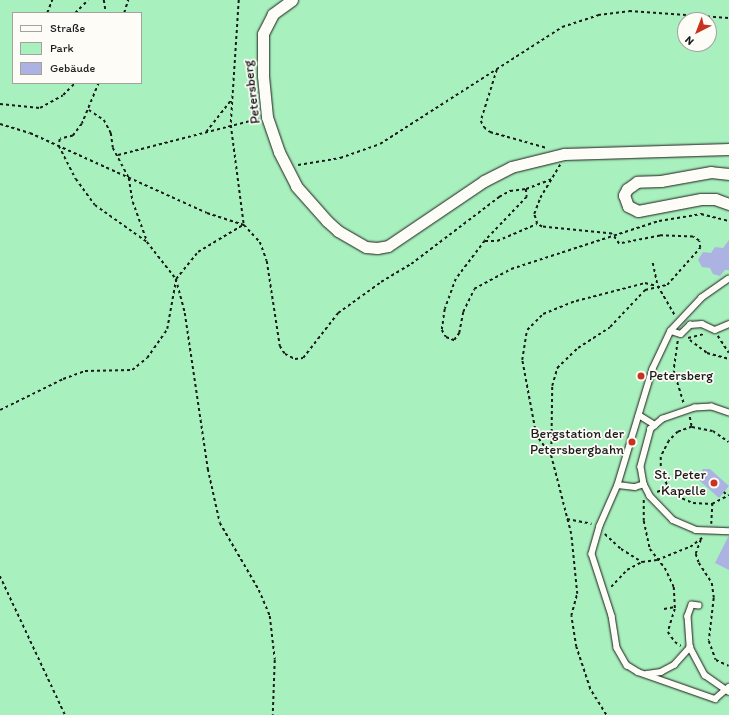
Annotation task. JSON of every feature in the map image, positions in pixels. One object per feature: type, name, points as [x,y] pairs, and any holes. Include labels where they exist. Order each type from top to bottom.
[{"type":"street","name":"Petersberg","points":[[292,0],[273,14],[263,34],[263,76],[267,117],[286,168],[296,186],[327,222],[352,240],[377,248],[388,246],[407,235],[478,185],[511,166],[564,154],[729,149]]},
{"type":"street","points":[[729,174],[711,172],[661,181],[637,182],[627,189],[624,195],[628,206],[638,211],[700,199],[716,199],[729,204]]},
{"type":"lane","points":[[699,606],[692,605],[688,616],[689,648],[705,675],[728,690],[715,699],[632,670],[623,660],[614,633],[612,616],[604,596],[592,554],[599,528],[618,485],[653,369],[671,331],[702,298],[729,279]]},
{"type":"lane","points":[[671,331],[681,334],[690,325],[702,324],[715,330],[729,324]]},
{"type":"lane","points":[[729,413],[712,407],[687,410],[655,425],[648,437],[642,459],[644,484],[650,496],[664,513],[683,526],[709,531],[729,531]]},
{"type":"lane","points":[[639,415],[655,425]]},
{"type":"lane","points":[[618,485],[635,486],[644,484]]},
{"type":"lane","points":[[646,674],[661,672],[674,665],[689,648]]},
{"type":"path","points":[[47,12],[52,0]]},
{"type":"path","points":[[76,12],[88,0]]},
{"type":"path","points":[[104,0],[106,12]]},
{"type":"path","points":[[124,12],[128,0]]},
{"type":"path","points":[[239,0],[231,125],[244,225]]},
{"type":"path","points":[[286,168],[340,158],[380,144],[562,27],[598,15],[629,11],[729,18]]},
{"type":"path","points":[[497,70],[481,121],[484,127],[490,132],[564,154]]},
{"type":"path","points":[[0,104],[40,108],[63,95],[74,84]]},
{"type":"path","points":[[99,84],[89,110],[73,136],[60,139],[59,146],[76,178],[95,205],[147,242],[176,279],[184,313],[208,469],[220,523],[259,590],[270,616],[275,660],[273,715]]},
{"type":"path","points":[[206,132],[232,98]]},
{"type":"path","points":[[89,110],[104,120],[129,178],[133,202],[147,242]]},
{"type":"path","points":[[118,155],[267,117]]},
{"type":"path","points":[[0,124],[30,133],[207,213],[244,225],[260,242],[267,261],[280,346],[285,354],[295,359],[302,358],[326,326],[338,313],[381,282],[411,264],[499,197],[520,188],[526,189],[552,178],[540,198],[534,214],[537,224],[542,227],[612,234],[619,244],[660,236],[693,237],[699,242],[700,248],[683,270],[667,284],[645,290],[610,326],[578,348],[557,368],[552,386],[551,456],[567,519],[576,566],[577,594],[571,616],[576,647],[590,689],[606,715]]},
{"type":"path","points":[[526,189],[527,197],[485,241],[456,278],[445,309],[442,330],[446,337],[454,340],[459,333],[463,312],[474,290],[511,269],[612,234],[659,220],[701,214],[729,221]]},
{"type":"path","points":[[485,241],[497,241],[537,224]]},
{"type":"path","points":[[0,410],[63,379],[85,372],[132,370],[147,358],[166,329],[176,279],[198,252],[244,225]]},
{"type":"path","points":[[653,263],[658,286],[675,315],[671,331]]},
{"type":"path","points":[[551,456],[536,435],[530,392],[522,360],[527,330],[543,314],[576,301],[645,283],[658,286]]},
{"type":"path","points":[[689,340],[715,330],[729,353]]},
{"type":"path","points":[[692,427],[674,371],[676,348],[681,334],[707,353],[729,359]]},
{"type":"path","points":[[729,442],[713,430],[692,427],[678,432],[669,441],[661,457],[661,471],[668,487],[677,496],[693,504],[712,504],[729,495]]},
{"type":"path","points":[[668,487],[642,502],[642,509],[650,549],[657,560],[665,568],[674,587],[675,607],[668,632],[675,642],[689,648]]},
{"type":"path","points":[[724,492],[729,495]]},
{"type":"path","points":[[709,531],[712,504]]},
{"type":"path","points":[[567,519],[599,528],[622,549],[642,562]]},
{"type":"path","points":[[604,596],[627,570],[642,562],[657,560],[690,547],[701,540],[696,554],[699,563],[712,583],[714,598],[709,641],[716,660],[729,666]]},
{"type":"path","points":[[0,576],[65,715]]},
{"type":"path","points":[[664,609],[675,607]]},
{"type":"green space","points":[[0,0],[729,0],[729,715],[0,715]]},
{"type":"building","points":[[729,240],[729,270],[725,270],[720,276],[713,274],[710,268],[702,267],[698,260],[703,252],[711,253],[715,247],[723,248]]},
{"type":"building","name":"St. Peter Kapelle","points":[[703,469],[710,469],[729,486],[719,498],[700,481],[699,474]]},
{"type":"building","points":[[729,535],[729,570],[715,563]]},
{"type":"place","name":"Petersberg","points":[[641,376]]},
{"type":"place","name":"Bergstation der Petersbergbahn","points":[[632,442]]},
{"type":"place","name":"St. Peter Kapelle","points":[[714,483]]}]
